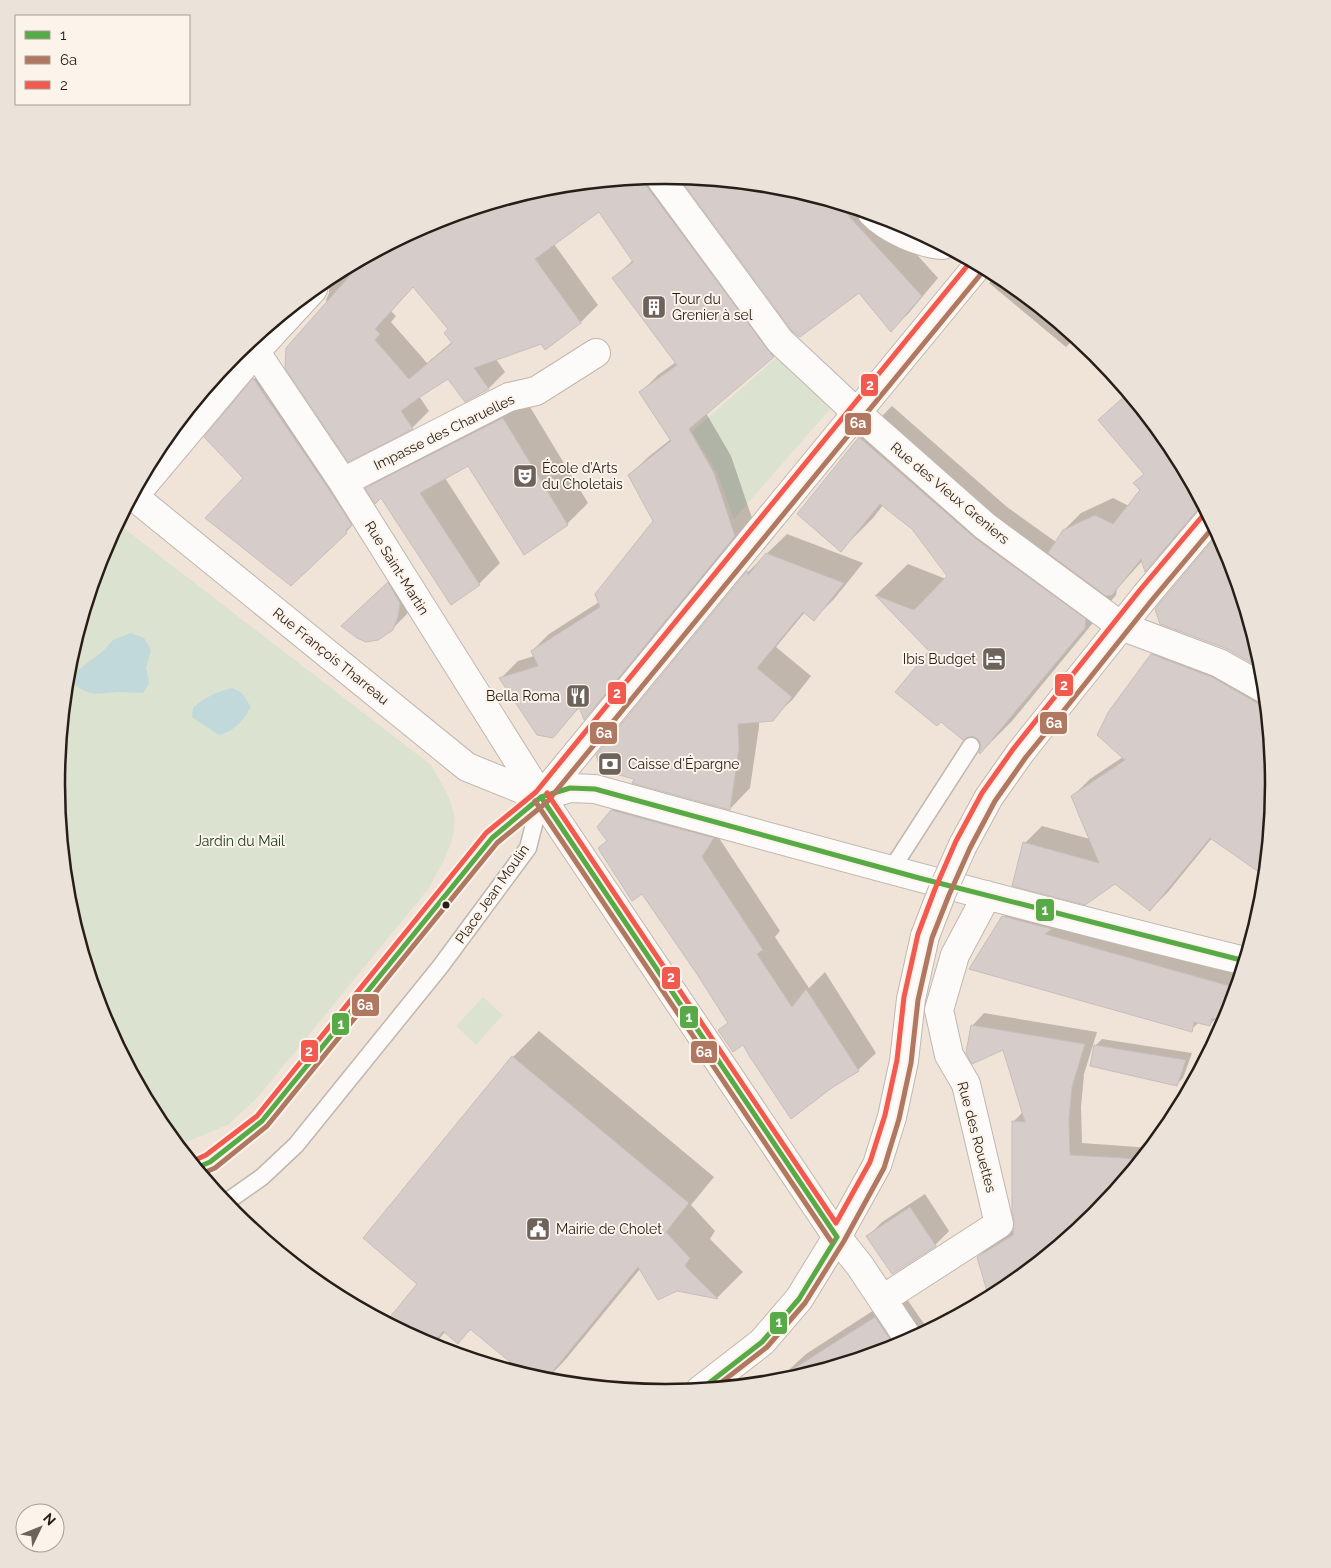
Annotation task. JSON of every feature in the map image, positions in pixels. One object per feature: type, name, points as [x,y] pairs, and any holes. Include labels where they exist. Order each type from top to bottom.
[{"type":"street","name":"Rue des Vieux Greniers","points":[[663,183],[780,341],[857,413],[985,526],[1121,626],[1219,663],[1257,684]]},
{"type":"street","points":[[891,227],[906,236],[920,240]]},
{"type":"street","points":[[541,797],[975,269]]},
{"type":"street","name":"Rue Saint-Martin","points":[[253,348],[343,482],[541,797],[838,1238],[860,1266],[906,1334]]},
{"type":"street","name":"Impasse des Charuelles","points":[[343,482],[510,397],[536,391],[596,353]]},
{"type":"street","points":[[154,470],[243,357]]},
{"type":"street","name":"Rue François Tharreau","points":[[137,499],[467,767],[541,797]]},
{"type":"street","points":[[710,1383],[762,1342],[799,1299],[838,1238],[877,1165],[892,1117],[904,1061],[911,999],[925,936],[963,845],[989,797],[1020,753],[1121,626],[1206,523]]},
{"type":"street","points":[[541,797],[570,788],[595,789],[827,853],[1239,960]]},
{"type":"street","name":"Rue des Rouettes","points":[[883,1299],[999,1224],[966,1084],[949,1055],[939,1010],[954,955],[987,895]]},
{"type":"lane","points":[[891,870],[970,746]]},
{"type":"lane","name":"Place Jean Moulin","points":[[202,1165],[210,1162],[262,1121],[492,838],[541,797]]},
{"type":"lane","name":"Place Jean Moulin","points":[[231,1198],[262,1177],[296,1145],[440,967],[528,848],[541,797]]},
{"type":"green space","points":[[777,357],[831,408],[734,519],[717,473],[692,432]]},
{"type":"green space","name":"Jardin du Mail","points":[[123,527],[431,765],[453,808],[455,824],[451,843],[429,888],[258,1097],[228,1125],[184,1143],[145,1084],[127,1050],[97,977],[85,939],[70,862],[65,784],[70,706],[85,629],[97,591]]},
{"type":"green space","points":[[483,997],[503,1015],[476,1045],[456,1026]]},
{"type":"water","points":[[131,633],[144,638],[151,650],[146,668],[149,683],[143,693],[118,692],[96,694],[86,692],[75,685],[77,671],[103,651],[113,640]]},
{"type":"water","points":[[232,688],[242,693],[251,707],[234,728],[219,735],[192,717],[193,708],[206,698]]},
{"type":"building","points":[[645,184],[774,357],[689,429],[714,473],[735,536],[584,720],[579,707],[553,738],[537,735],[499,678],[538,666],[531,651],[600,607],[595,594],[653,521],[628,475],[671,441],[639,392],[677,365],[612,278],[633,262],[599,212],[535,259],[581,323],[545,350],[541,344],[474,368],[489,389],[465,402],[448,379],[401,411],[413,429],[348,462],[285,368],[286,348],[354,271],[400,245],[472,215],[510,204],[548,195],[587,189]],"holes":[[[413,287],[448,329],[444,333],[452,343],[409,379],[375,340],[380,334],[375,329]]]},
{"type":"building","points":[[684,184],[744,189],[783,195],[844,211],[922,296],[891,332],[859,293],[800,337],[792,331]]},
{"type":"building","points":[[253,378],[352,525],[346,530],[347,533],[291,586],[205,518],[243,478],[204,437]]},
{"type":"building","points":[[1124,397],[1165,450],[1199,508],[1145,572],[1141,559],[1112,595],[1106,596],[1048,553],[1063,530],[1095,515],[1113,524],[1140,490],[1133,483],[1144,474],[1098,420]]},
{"type":"building","points":[[503,418],[568,525],[524,555],[468,466],[420,493],[480,585],[451,605],[381,498],[375,504],[365,488]]},
{"type":"building","name":"Ibis Budget","points":[[859,437],[976,539],[1086,619],[1085,628],[980,754],[981,747],[977,738],[971,736],[963,740],[941,722],[937,726],[895,692],[929,651],[875,595],[914,610],[947,576],[912,529],[880,504],[841,552],[797,514]]},
{"type":"building","points":[[1214,539],[1234,591],[1246,629],[1253,664],[1225,648],[1160,624],[1155,609]]},
{"type":"building","points":[[766,553],[844,583],[814,621],[803,612],[757,668],[792,697],[773,721],[738,724],[739,748],[730,810],[632,783],[634,779],[601,770],[596,755],[747,571],[748,575]]},
{"type":"building","points":[[388,582],[400,603],[398,617],[393,630],[378,640],[366,642],[341,626]]},
{"type":"building","points":[[1151,654],[1212,677],[1261,703],[1265,745],[1266,784],[1265,823],[1259,872],[1210,838],[1150,911],[1115,884],[1085,905],[1012,886],[1023,842],[1099,863],[1071,796],[1125,760],[1097,735],[1109,711]]},
{"type":"building","points":[[611,810],[714,838],[702,857],[763,950],[757,954],[792,1007],[806,989],[859,1071],[833,1087],[791,1119],[743,1045],[733,1052],[718,1030],[728,1023],[642,894],[632,901],[598,848],[607,841],[597,827]]},
{"type":"building","points":[[1002,916],[1052,929],[1045,934],[1231,986],[1218,1020],[1212,1018],[1210,1026],[1194,1022],[1192,1032],[969,969]]},
{"type":"building","points":[[971,1025],[1085,1044],[1072,1087],[1069,1120],[1070,1155],[1135,1159],[1090,1209],[1061,1235],[1031,1260],[987,1291],[977,1257],[1013,1235],[1012,1121],[1025,1122],[1003,1050],[972,1064],[966,1053]]},
{"type":"building","points":[[1094,1045],[1186,1060],[1177,1086],[1090,1066]]},
{"type":"building","name":"Mairie de Cholet","points":[[512,1056],[689,1203],[666,1232],[690,1258],[685,1266],[718,1299],[677,1291],[658,1300],[638,1267],[551,1373],[548,1373],[514,1365],[470,1329],[458,1344],[443,1331],[436,1339],[390,1317],[417,1284],[363,1238]]},
{"type":"building","points":[[910,1207],[936,1246],[892,1274],[866,1236]]},
{"type":"building","points":[[875,1317],[891,1341],[859,1353],[790,1371]]},
{"type":"transit line","name":"2","points":[[197,1159],[206,1155],[257,1116],[486,833],[536,792],[968,265]]},
{"type":"transit line","name":"6a","points":[[207,1171],[215,1168],[267,1126],[497,843],[547,802],[981,274]]},
{"type":"transit line","name":"2","points":[[547,793],[836,1223],[870,1162],[885,1115],[897,1060],[904,997],[918,934],[956,841],[982,793],[1014,748],[1140,590],[1203,516]]},
{"type":"transit line","name":"6a","points":[[723,1381],[767,1347],[805,1303],[844,1241],[884,1168],[899,1119],[911,1063],[918,1000],[932,938],[970,848],[995,801],[1026,757],[1210,531]]},
{"type":"transit line","name":"1","points":[[202,1165],[210,1162],[262,1121],[492,838],[541,797],[570,788],[595,789],[919,878],[1239,960]]},
{"type":"transit line","name":"1","points":[[541,797],[837,1237]]},
{"type":"transit line","name":"6a","points":[[535,801],[831,1241]]},
{"type":"transit line","name":"1","points":[[710,1383],[762,1342],[799,1299],[837,1237]]},
{"type":"place","name":"Tour du Grenier à sel","points":[[654,307]]},
{"type":"place","name":"École d’Arts du Choletais","points":[[525,476]]},
{"type":"place","name":"Ibis Budget","points":[[994,659]]},
{"type":"place","name":"Bella Roma","points":[[578,696]]},
{"type":"place","name":"Caisse d'Épargne","points":[[610,764]]},
{"type":"place","name":"Mairie de Cholet","points":[[538,1229]]}]
